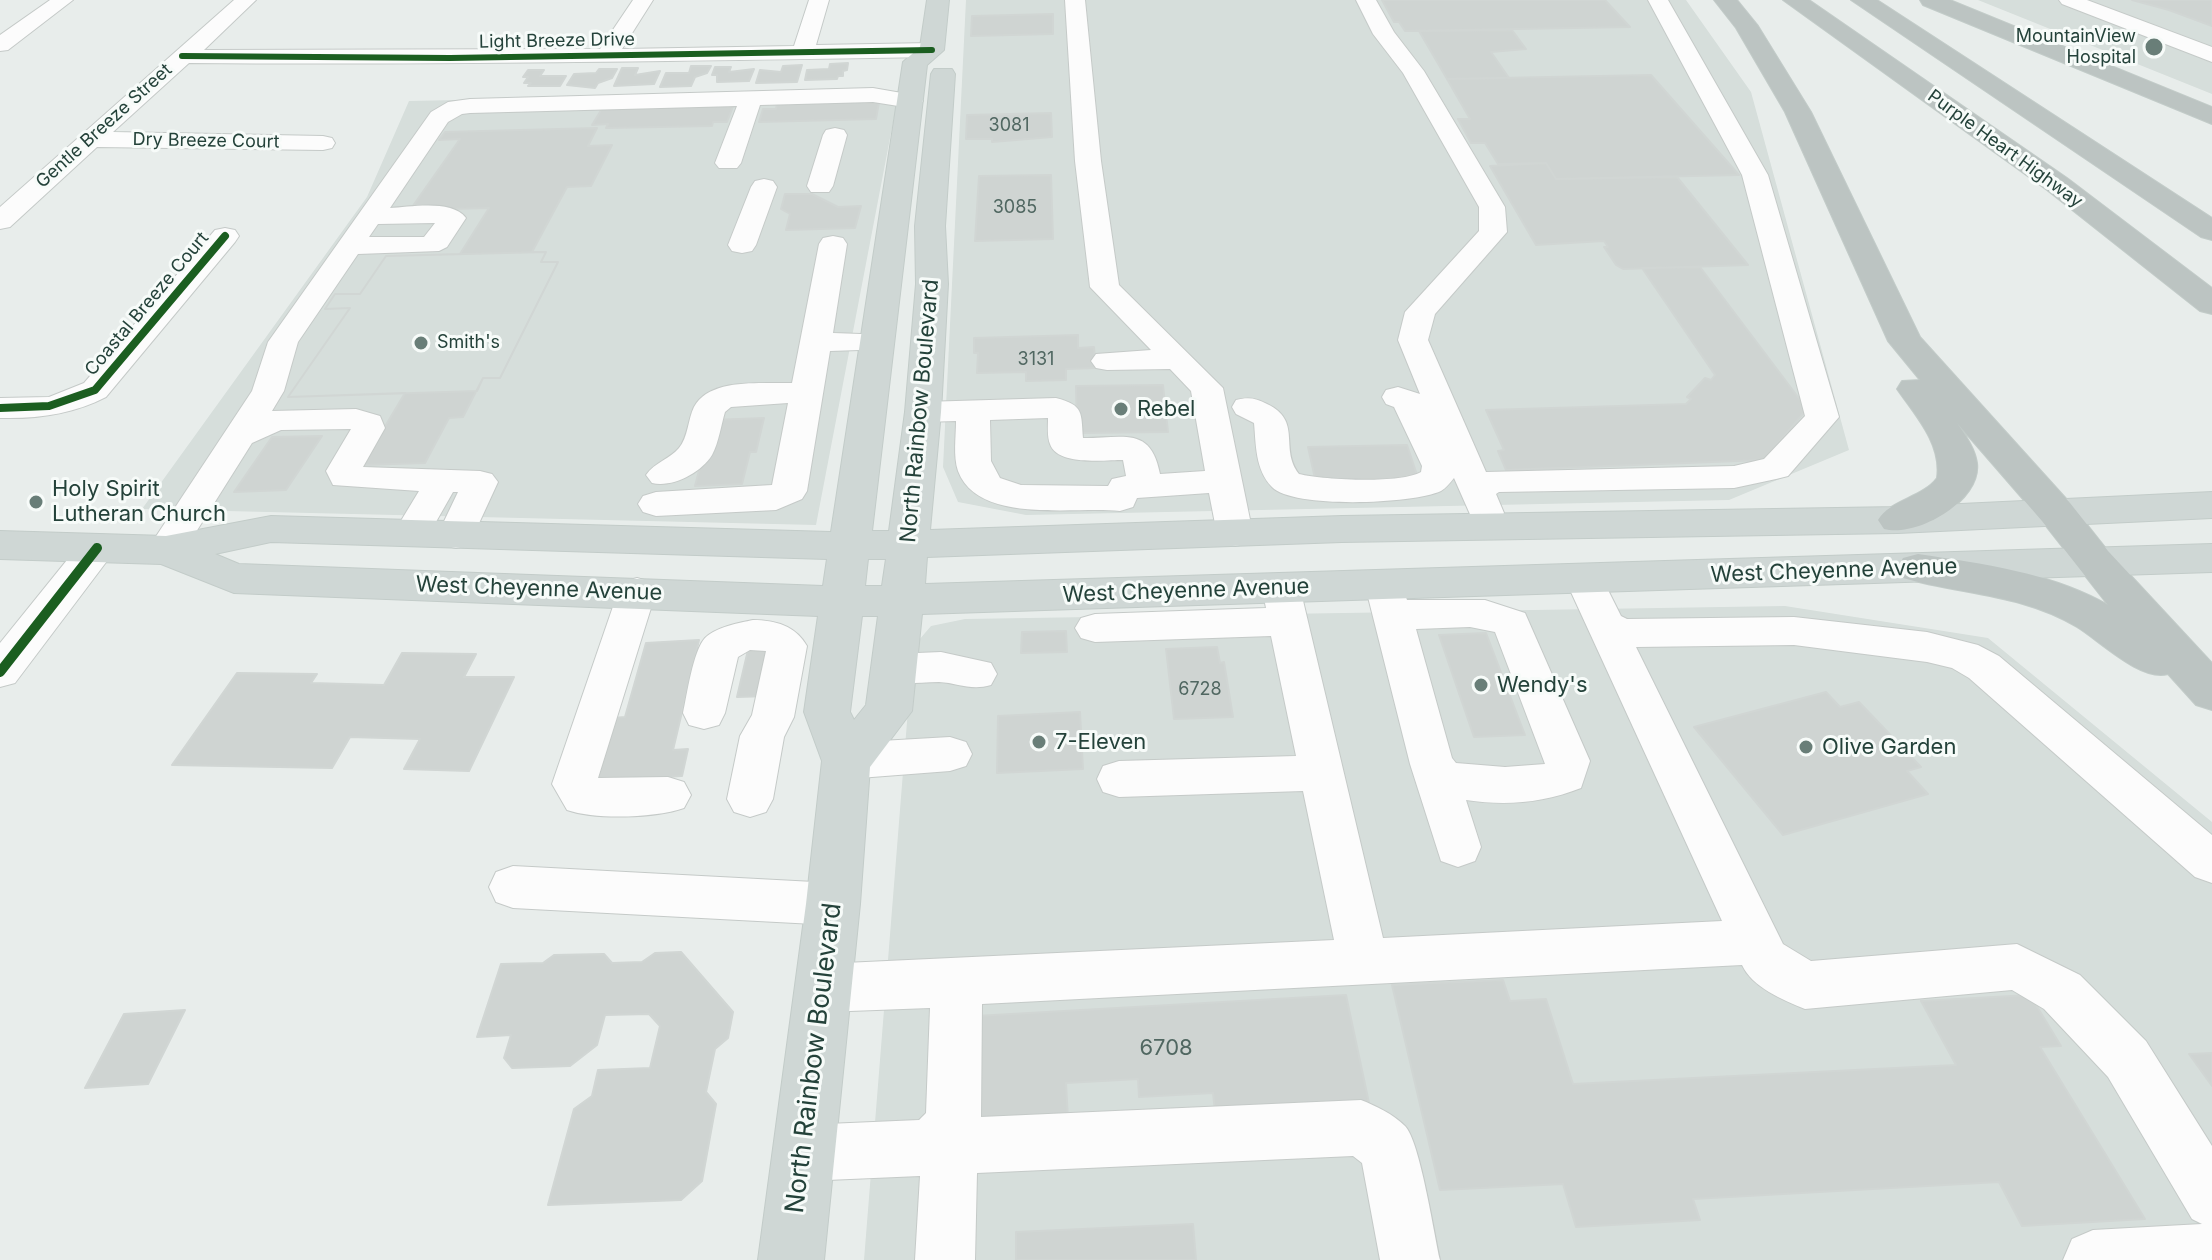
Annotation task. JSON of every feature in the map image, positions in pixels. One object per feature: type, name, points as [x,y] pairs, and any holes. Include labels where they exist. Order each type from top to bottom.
[{"type":"highway","points":[[1725,0],[1746,26],[1798,112],[1905,341],[2056,512],[2093,561],[2212,693]]},
{"type":"highway","name":"Purple Heart Highway","points":[[1794,0],[2057,184],[2212,304]]},
{"type":"highway","name":"Purple Heart Highway","points":[[1862,0],[2212,231]]},
{"type":"highway","points":[[1931,0],[2212,116]]},
{"type":"highway","points":[[1898,520],[1929,508],[1952,490],[1960,470],[1953,444],[1905,375],[1905,341]]},
{"type":"highway","points":[[1918,568],[2022,587],[2064,601],[2106,623],[2212,700]]},
{"type":"main road","name":"North Rainbow Boulevard","points":[[846,761],[889,711],[916,482],[932,284],[930,226],[911,101],[915,62],[932,50],[938,0]]},
{"type":"main road","name":"North Rainbow Boulevard","points":[[791,1260],[833,904],[846,761],[827,712],[878,342],[919,158],[945,61],[932,50]]},
{"type":"main road","points":[[916,482],[934,507],[991,542]]},
{"type":"main road","name":"West Cheyenne Avenue","points":[[0,545],[166,550],[271,529],[636,541],[909,545],[991,542],[1132,507],[1235,534],[1898,520],[2212,505]]},
{"type":"main road","points":[[295,579],[371,560],[415,554],[456,536]]},
{"type":"main road","name":"West Cheyenne Avenue","points":[[166,550],[234,578],[841,602],[1284,604],[1388,597],[1496,582],[2212,558]]},
{"type":"street","points":[[0,45],[63,0]]},
{"type":"street","name":"Gentle Breeze Street","points":[[0,221],[246,0]]},
{"type":"street","points":[[606,56],[643,0]]},
{"type":"street","points":[[803,53],[819,0]]},
{"type":"street","points":[[1075,0],[1088,161],[1105,287],[1207,388],[1235,534]]},
{"type":"street","points":[[1366,0],[1384,34],[1413,71],[1492,207],[1493,232],[1420,312],[1413,340],[1493,528]]},
{"type":"street","points":[[1475,489],[1494,481],[1734,477],[1776,468],[1822,417],[1755,175],[1658,0]]},
{"type":"street","points":[[2069,0],[2212,55]]},
{"type":"street","name":"Light Breeze Drive","points":[[182,56],[606,56],[932,50]]},
{"type":"street","points":[[166,550],[268,391],[283,342],[439,117],[456,107],[595,102],[873,95],[911,101]]},
{"type":"street","points":[[728,163],[751,98]]},
{"type":"street","points":[[820,186],[835,135]]},
{"type":"street","name":"Dry Breeze Court","points":[[89,139],[323,143]]},
{"type":"street","points":[[742,245],[764,187]]},
{"type":"street","points":[[349,246],[429,245],[437,241],[452,218],[445,215],[370,216]]},
{"type":"street","name":"Coastal Breeze Court","points":[[0,408],[41,410],[71,403],[95,390],[225,236]]},
{"type":"street","points":[[660,490],[783,496],[789,491],[833,244]]},
{"type":"street","points":[[814,342],[878,342]]},
{"type":"street","points":[[1107,361],[1177,359]]},
{"type":"street","points":[[636,541],[660,490],[694,382]]},
{"type":"street","points":[[660,490],[696,452],[710,408],[719,400],[736,395],[807,392]]},
{"type":"street","points":[[1248,407],[1270,418],[1280,474],[1289,484],[1326,490],[1410,487],[1430,483],[1438,475],[1439,466],[1408,401],[1398,397]]},
{"type":"street","points":[[923,412],[1056,408],[1064,412],[1067,445],[1075,449],[1131,449],[1139,453],[1144,479],[1132,507]]},
{"type":"street","points":[[964,410],[973,418],[976,473],[987,486],[1008,494],[1132,507],[1225,481]]},
{"type":"street","points":[[235,438],[275,420],[356,419],[368,423],[343,471],[345,477],[441,483],[480,482],[456,536]]},
{"type":"street","points":[[411,534],[441,483]]},
{"type":"street","points":[[6,656],[97,548]]},
{"type":"street","points":[[1584,579],[1765,960],[1805,985],[2017,967],[2062,992],[2127,1059],[2212,1199]]},
{"type":"street","points":[[1432,764],[1442,778],[1470,785],[1551,783],[1565,775],[1568,761],[1496,582]]},
{"type":"street","points":[[637,592],[574,784],[583,797],[668,795]]},
{"type":"street","points":[[1388,597],[1406,615],[1493,615],[1511,623]]},
{"type":"street","points":[[1388,597],[1432,764],[1458,847]]},
{"type":"street","points":[[750,598],[735,638],[736,648],[726,695],[727,704],[762,736],[750,799]]},
{"type":"street","points":[[1095,628],[1284,604],[1364,963]]},
{"type":"street","points":[[1606,626],[1623,633],[1794,631],[1927,647],[1964,656],[1984,667],[2212,863]]},
{"type":"street","points":[[704,713],[719,649],[735,638]]},
{"type":"street","points":[[894,669],[941,667],[976,674]]},
{"type":"street","points":[[846,761],[950,754]]},
{"type":"street","points":[[1119,779],[1322,773]]},
{"type":"street","points":[[513,887],[833,904]]},
{"type":"street","points":[[823,988],[1756,942]]},
{"type":"street","points":[[931,1148],[953,1124],[956,997],[935,983]]},
{"type":"street","points":[[804,1153],[1361,1128],[1387,1147],[1410,1260]]},
{"type":"street","points":[[931,1148],[949,1163],[945,1260]]},
{"type":"street","points":[[2093,1260],[2212,1253]]},
{"type":"shaded area","points":[[966,0],[1686,0],[1751,92],[1849,450],[1729,500],[1026,515],[958,502],[943,467]]},
{"type":"shaded area","name":"MountainView Hospital","points":[[1978,0],[2212,0],[2212,94]]},
{"type":"shaded area","points":[[899,91],[816,525],[142,509],[367,197],[409,101]]},
{"type":"shaded area","points":[[1785,606],[1988,638],[2212,822],[2212,1260],[864,1260],[913,647],[931,626],[965,619]]},
{"type":"building","points":[[1382,0],[1605,0],[1630,27],[1405,31],[1399,22],[1394,22]]},
{"type":"building","points":[[2132,0],[2212,0],[2212,26],[2169,10]]},
{"type":"building","points":[[1053,14],[1053,34],[971,36],[972,16]]},
{"type":"building","points":[[1512,30],[1526,49],[1491,52],[1509,78],[1447,79],[1419,31]]},
{"type":"building","points":[[848,63],[843,76],[837,79],[805,80],[807,70],[829,69],[830,64]]},
{"type":"building","points":[[802,65],[797,82],[756,83],[760,70],[781,72],[783,66]]},
{"type":"building","points":[[691,66],[711,66],[707,73],[695,77],[691,86],[660,87],[666,73],[689,73]]},
{"type":"building","points":[[715,67],[731,67],[729,72],[754,69],[749,81],[717,82],[717,75],[712,75]]},
{"type":"building","points":[[622,68],[638,68],[635,75],[660,71],[654,84],[614,86]]},
{"type":"building","points":[[599,69],[617,69],[612,78],[598,83],[595,88],[567,85],[574,74],[596,73]]},
{"type":"building","points":[[528,70],[544,70],[540,76],[566,76],[560,86],[528,86],[531,83],[524,83],[528,77],[523,77]]},
{"type":"building","points":[[1651,75],[1739,175],[1556,179],[1546,163],[1498,164],[1485,143],[1471,143],[1458,119],[1470,119],[1447,79]]},
{"type":"building","points":[[879,102],[876,119],[759,122],[763,109],[776,109],[777,104]]},
{"type":"building","points":[[734,104],[727,122],[713,122],[712,126],[606,128],[608,124],[592,125],[603,107]]},
{"type":"building","points":[[1051,113],[1052,137],[992,142],[992,139],[966,139],[967,115]]},
{"type":"building","points":[[597,128],[588,146],[612,145],[591,186],[567,187],[532,252],[546,252],[541,262],[558,262],[500,378],[483,378],[463,417],[449,418],[425,463],[362,465],[405,393],[288,397],[350,308],[325,309],[335,294],[360,294],[386,256],[460,254],[489,208],[410,210],[460,139],[439,140],[445,132]]},
{"type":"building","points":[[1546,163],[1556,179],[1677,177],[1748,265],[1623,269],[1616,265],[1604,247],[1608,247],[1604,241],[1536,245],[1490,166]]},
{"type":"building","points":[[1051,175],[1053,239],[975,241],[979,176]]},
{"type":"building","points":[[785,194],[812,194],[838,207],[861,206],[855,228],[786,230],[790,214],[781,209]]},
{"type":"building","name":"Smith's","points":[[546,252],[541,262],[558,262],[500,378],[483,378],[477,391],[288,397],[350,308],[325,309],[335,294],[360,294],[386,256]]},
{"type":"building","points":[[1700,267],[1807,409],[1764,460],[1506,470],[1498,451],[1504,450],[1486,410],[1686,404],[1691,399],[1687,397],[1705,378],[1711,380],[1715,375],[1642,268]]},
{"type":"building","points":[[1078,335],[1078,348],[1094,347],[1096,368],[1066,369],[1066,380],[1026,381],[1026,372],[977,373],[978,353],[974,353],[974,338]]},
{"type":"building","name":"Rebel","points":[[1163,385],[1168,432],[1077,433],[1076,386]]},
{"type":"building","points":[[764,418],[756,452],[750,452],[742,484],[695,486],[712,420]]},
{"type":"building","points":[[322,436],[286,490],[234,492],[272,437]]},
{"type":"building","points":[[1407,445],[1419,481],[1316,483],[1308,447]]},
{"type":"building","points":[[1066,631],[1067,652],[1021,653],[1022,632]]},
{"type":"building","name":"Wendy's","points":[[1486,633],[1525,735],[1474,737],[1439,635]]},
{"type":"building","points":[[699,640],[673,750],[688,749],[682,776],[595,781],[613,718],[625,717],[646,643]]},
{"type":"building","points":[[1217,647],[1220,663],[1224,662],[1233,717],[1174,719],[1166,649]]},
{"type":"building","points":[[777,649],[768,696],[737,697],[748,650]]},
{"type":"building","points":[[402,653],[476,654],[464,677],[514,677],[469,771],[404,769],[420,739],[350,737],[332,768],[172,765],[237,673],[317,674],[311,683],[384,685]]},
{"type":"building","name":"Olive Garden","points":[[1826,692],[1840,707],[1859,702],[1921,767],[1907,771],[1928,794],[1783,835],[1694,727]]},
{"type":"building","name":"7-Eleven","points":[[1080,712],[1083,769],[997,773],[998,716]]},
{"type":"building","points":[[681,952],[733,1012],[728,1038],[715,1049],[706,1092],[716,1104],[702,1181],[681,1200],[548,1205],[574,1109],[592,1096],[598,1070],[650,1068],[660,1026],[649,1014],[605,1015],[597,1045],[570,1066],[512,1068],[504,1058],[511,1035],[477,1037],[501,964],[543,963],[554,955],[604,954],[612,963],[642,962],[655,953]]},
{"type":"building","points":[[1503,980],[1510,1001],[1546,999],[1573,1084],[1956,1065],[1921,1001],[2030,995],[2061,1046],[2040,1047],[2145,1219],[2022,1226],[1999,1182],[1693,1199],[1700,1220],[1576,1227],[1563,1184],[1440,1190],[1392,985]]},
{"type":"building","points":[[1346,995],[1369,1103],[1215,1112],[1213,1093],[1139,1097],[1138,1079],[1066,1083],[1068,1119],[975,1125],[976,1016]]},
{"type":"building","points":[[185,1010],[148,1084],[85,1088],[124,1014]]},
{"type":"building","points":[[2212,1053],[2212,1086],[2189,1054]]},
{"type":"building","points":[[1193,1224],[1196,1260],[1016,1260],[1016,1232]]},
{"type":"cycle path","points":[[182,56],[450,58],[932,50]]},
{"type":"cycle path","points":[[0,408],[49,406],[72,401],[95,390],[225,236]]},
{"type":"cycle path","points":[[0,672],[97,548]]},
{"type":"place","name":"MountainView Hospital","points":[[2154,47]]},
{"type":"place","name":"Smith's","points":[[421,343]]},
{"type":"place","name":"Rebel","points":[[1121,409]]},
{"type":"place","name":"Holy Spirit Lutheran Church","points":[[36,502]]},
{"type":"place","name":"Wendy's","points":[[1481,685]]},
{"type":"place","name":"7-Eleven","points":[[1039,742]]},
{"type":"place","name":"Olive Garden","points":[[1806,747]]}]
